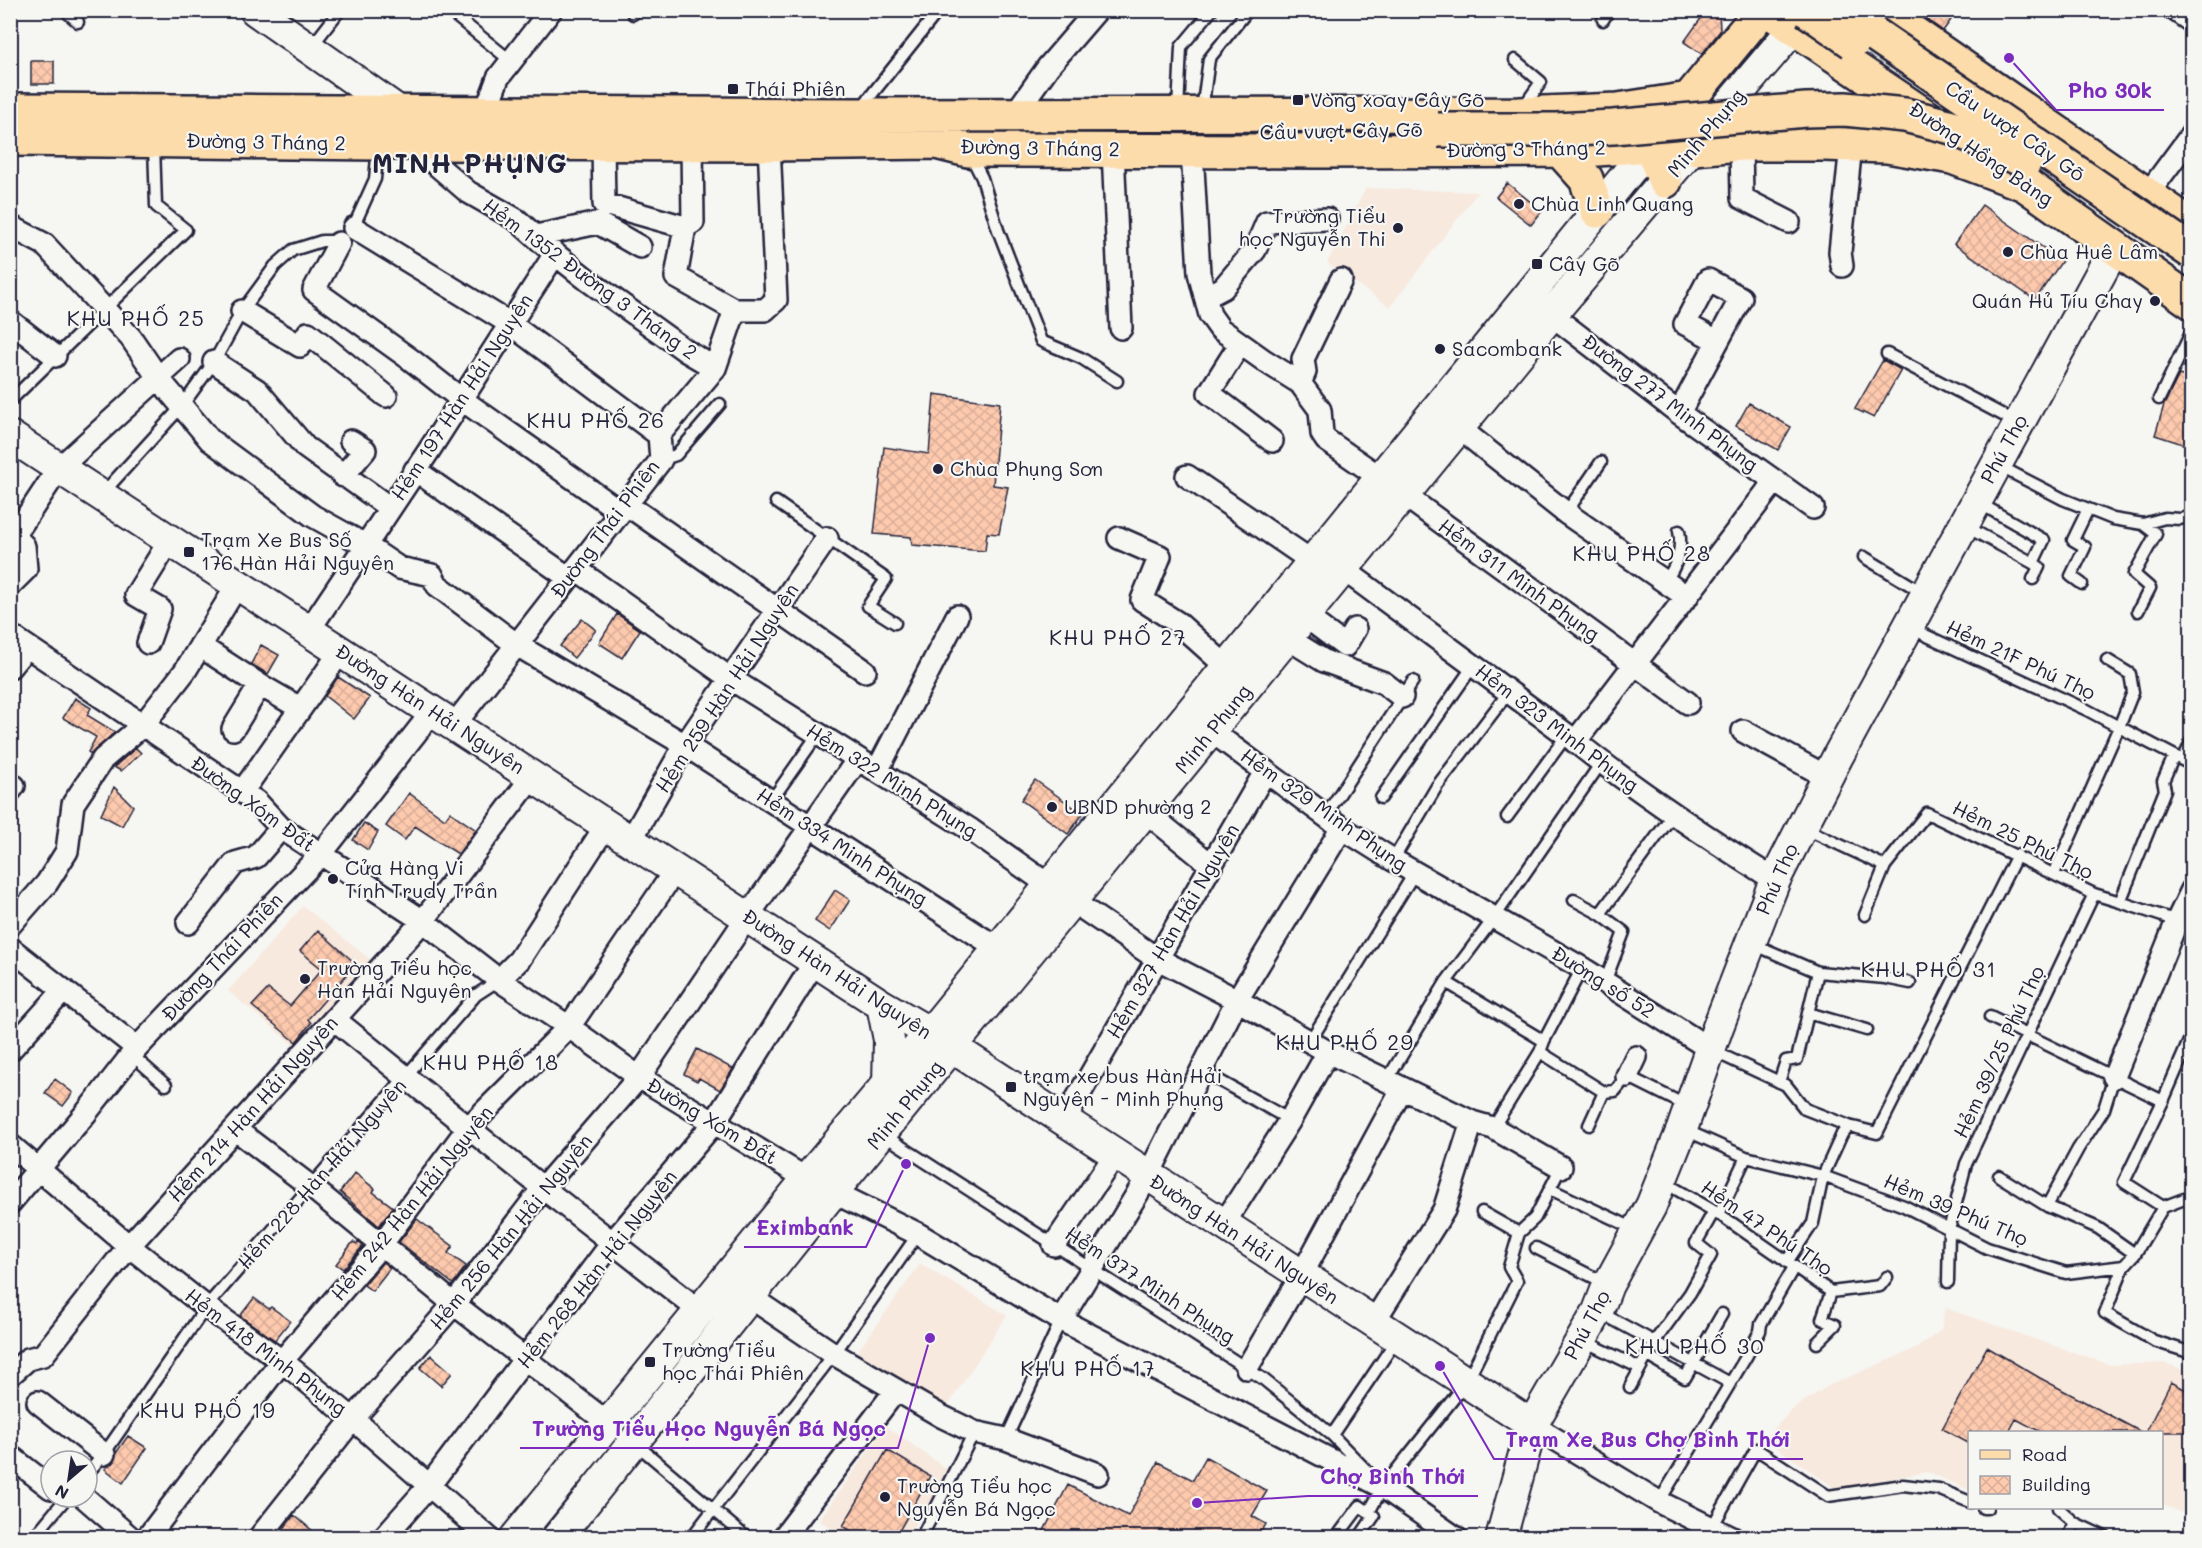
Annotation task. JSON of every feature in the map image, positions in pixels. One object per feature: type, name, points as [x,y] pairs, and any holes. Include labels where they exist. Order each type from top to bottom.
[{"type":"main road","points":[[255,10],[400,113]]},
{"type":"main road","name":"Minh Phụng","points":[[515,1538],[807,1179],[888,1085],[941,1040],[1200,723],[1296,627],[1343,569],[1392,487],[1527,297],[1762,10]]},
{"type":"main road","name":"Cầu vượt Cây Gõ","points":[[1839,10],[2192,252]]},
{"type":"main road","points":[[1880,10],[2192,226]]},
{"type":"main road","name":"Minh Phụng","points":[[565,1534],[633,1442],[882,1134],[999,949],[1145,812],[1200,723],[1227,667],[1313,562],[1392,487],[1459,428],[1551,315],[1693,148],[1794,15]]},
{"type":"main road","name":"Cầu vượt Cây Gõ","points":[[1794,15],[2026,173]]},
{"type":"main road","name":"Đường Hồng Bàng","points":[[1794,15],[1931,120],[2026,173],[2115,247],[2192,302]]},
{"type":"main road","points":[[1931,120],[1931,107],[1935,93],[1941,84],[1967,71]]},
{"type":"main road","name":"Đường 3 Tháng 2","points":[[10,110],[856,115],[1519,114],[1629,109],[1689,99]]},
{"type":"main road","points":[[1629,109],[1644,128],[1665,181]]},
{"type":"main road","name":"Cầu vượt Cây Gõ","points":[[957,143],[1613,128],[1806,110],[1845,109],[1905,114],[1952,127],[2192,280]]},
{"type":"main road","name":"Đường 3 Tháng 2","points":[[10,140],[603,144],[957,143],[1113,150],[1560,150],[1650,146],[1693,148],[1800,143],[1887,146],[2026,173]]},
{"type":"main road","points":[[1560,150],[1586,179],[1597,212]]},
{"type":"main road","name":"Phú Thọ","points":[[1501,1538],[1532,1425],[1581,1340],[1651,1206],[1774,880],[1907,627],[2115,247]]},
{"type":"main road","name":"Đường Hàn Hải Nguyên","points":[[10,436],[882,1005],[941,1040],[1223,1226],[1532,1425]]},
{"type":"main road","points":[[882,1005],[889,1040],[888,1085]]},
{"type":"street","points":[[484,113],[498,78],[551,10]]},
{"type":"street","points":[[1014,115],[1048,67],[1097,10]]},
{"type":"street","points":[[2175,10],[2192,22]]},
{"type":"street","points":[[2147,195],[2192,134]]},
{"type":"street","name":"Hẻm 1352 Đường 3 Tháng 2","points":[[411,143],[468,192],[517,220],[555,254],[686,351],[715,368]]},
{"type":"street","points":[[603,144],[604,204],[685,227]]},
{"type":"street","points":[[692,144],[693,222],[685,227],[676,277],[735,310],[765,310],[776,300],[769,144]]},
{"type":"street","points":[[1741,144],[1742,198],[1789,222]]},
{"type":"street","points":[[1842,266],[1840,252],[1851,145]]},
{"type":"street","points":[[1113,150],[1121,328]]},
{"type":"street","points":[[1192,150],[1199,273],[1210,315],[1220,329],[1300,383],[1305,372],[1303,359],[1341,280]]},
{"type":"street","points":[[1206,297],[1223,288],[1255,250],[1267,222],[1327,219]]},
{"type":"street","points":[[536,236],[598,223],[640,247]]},
{"type":"street","points":[[10,226],[44,244],[104,308],[131,338],[159,379],[210,440],[313,516],[365,545]]},
{"type":"street","points":[[354,228],[509,323],[659,435]]},
{"type":"street","points":[[339,243],[314,290],[461,399],[865,670]]},
{"type":"street","name":"Hẻm 197 Hàn Hải Nguyên","points":[[309,630],[555,254]]},
{"type":"street","name":"Đường 277 Minh Phụng","points":[[1527,297],[1679,413],[1813,508]]},
{"type":"street","name":"Đường Thái Phiên","points":[[10,1203],[134,1052],[321,854],[443,718],[517,645],[661,460],[659,435],[715,368],[735,310]]},
{"type":"street","points":[[242,311],[300,346],[308,333],[386,396]]},
{"type":"street","points":[[10,321],[55,356]]},
{"type":"street","points":[[1679,413],[1718,342]]},
{"type":"street","points":[[1240,344],[1209,393],[1272,441]]},
{"type":"street","points":[[10,585],[26,569],[24,546],[12,539],[59,468],[179,359]]},
{"type":"street","points":[[214,362],[257,390],[305,447],[390,508]]},
{"type":"street","name":"Hẻm 311 Minh Phụng","points":[[1300,383],[1320,410],[1322,434],[1326,440],[1688,703]]},
{"type":"street","points":[[1459,428],[1566,513],[1686,597]]},
{"type":"street","points":[[343,476],[364,450],[351,441]]},
{"type":"street","name":"Hẻm 322 Minh Phụng","points":[[415,470],[731,679],[971,830],[1156,958],[1237,1000],[1328,1052],[1472,1122],[1493,1128],[1561,1167]]},
{"type":"street","points":[[1187,476],[1313,562]]},
{"type":"street","points":[[1571,738],[1634,665],[1775,481]]},
{"type":"street","name":"Hẻm 259 Hàn Hải Nguyên","points":[[631,840],[685,745],[826,538]]},
{"type":"street","points":[[1119,538],[1160,556],[1142,600],[1178,623],[1227,667]]},
{"type":"street","points":[[148,643],[160,609],[136,595],[170,540]]},
{"type":"street","name":"Hẻm 334 Minh Phụng","points":[[365,545],[399,568],[432,575],[437,585],[517,645],[685,745],[999,949]]},
{"type":"street","name":"Hẻm 323 Minh Phụng","points":[[1343,569],[1571,738],[1601,763],[1774,880]]},
{"type":"street","points":[[10,925],[46,883],[67,851],[73,804],[103,759],[143,725],[185,671],[238,584]]},
{"type":"street","points":[[877,771],[957,616]]},
{"type":"street","points":[[1296,627],[1345,646],[1355,629]]},
{"type":"street","points":[[1296,627],[1324,661],[1384,683],[1408,689]]},
{"type":"street","points":[[10,667],[19,641]]},
{"type":"street","name":"Đường Xóm Đất","points":[[19,641],[257,802],[281,828],[423,921],[499,981],[639,1077],[807,1179],[918,1234],[1061,1320],[1315,1454],[1383,1487],[1456,1538]]},
{"type":"street","points":[[200,646],[300,708]]},
{"type":"street","points":[[242,792],[340,651]]},
{"type":"street","points":[[233,729],[260,685]]},
{"type":"street","name":"Hẻm 329 Minh Phụng","points":[[1200,723],[1334,821],[1393,860],[1494,918]]},
{"type":"street","points":[[1743,731],[1827,777]]},
{"type":"street","name":"Hẻm 256 Hàn Hải Nguyên","points":[[259,1538],[353,1419],[454,1304],[543,1188],[639,1077],[858,759]]},
{"type":"street","name":"Hẻm 327 Hàn Hải Nguyên","points":[[1064,1121],[1265,772]]},
{"type":"street","name":"Hẻm 214 Hàn Hải Nguyên","points":[[10,1375],[28,1359],[43,1355],[129,1246],[423,921],[533,776]]},
{"type":"street","points":[[1145,812],[1210,865]]},
{"type":"street","points":[[1061,1320],[1148,1176],[1237,1000],[1334,821]]},
{"type":"street","name":"Hẻm 228 Hàn Hải Nguyên","points":[[499,981],[519,960],[607,824]]},
{"type":"street","points":[[188,923],[235,863],[256,857],[281,828]]},
{"type":"street","name":"Hẻm 242 Hàn Hải Nguyên","points":[[147,1538],[282,1361],[381,1245],[468,1128],[569,1027],[676,869]]},
{"type":"street","points":[[2114,1077],[2184,923],[2192,890]]},
{"type":"street","name":"Đường số 52","points":[[1494,918],[1582,968],[1710,1049]]},
{"type":"street","points":[[10,948],[64,990],[134,1052]]},
{"type":"street","name":"Hẻm 268 Hàn Hải Nguyên","points":[[383,1538],[429,1486],[612,1243],[714,1123],[816,960]]},
{"type":"street","points":[[10,1050],[64,990]]},
{"type":"street","points":[[334,1018],[468,1128],[700,1311]]},
{"type":"street","points":[[1223,1226],[1290,1120],[1328,1052]]},
{"type":"street","points":[[1247,1368],[1301,1276],[1395,1084]]},
{"type":"street","points":[[1385,1331],[1444,1210],[1472,1122]]},
{"type":"street","points":[[236,1130],[310,1186],[525,1360],[608,1423]]},
{"type":"street","name":"Hẻm 418 Minh Phụng","points":[[10,1145],[129,1246],[206,1307],[282,1361],[353,1419],[489,1538]]},
{"type":"street","points":[[1054,1245],[1115,1155]]},
{"type":"street","points":[[750,1297],[834,1354],[974,1432],[1006,1439],[1098,1474]]},
{"type":"street","points":[[783,1538],[896,1390]]},
{"type":"street","points":[[38,1402],[104,1454]]},
{"type":"street","name":"Đường Hàn Hải Nguyên","points":[[1532,1425],[1659,1502],[1732,1538]]},
{"type":"street","points":[[10,1456],[39,1477]]},
{"type":"street","points":[[86,1509],[131,1538]]},
{"type":"lane","points":[[73,10],[69,14],[78,22]]},
{"type":"lane","points":[[310,49],[340,10]]},
{"type":"lane","points":[[856,115],[939,10]]},
{"type":"lane","points":[[1189,114],[1181,47],[1212,10]]},
{"type":"lane","points":[[1189,114],[1209,59],[1248,10]]},
{"type":"lane","points":[[449,11],[511,61]]},
{"type":"lane","points":[[1515,60],[1540,82],[1519,114]]},
{"type":"lane","points":[[10,401],[186,230],[156,206],[154,141]]},
{"type":"lane","points":[[101,495],[182,406],[214,362],[242,311],[274,266],[293,250],[322,241],[339,243],[354,228],[375,179],[379,143]]},
{"type":"lane","points":[[957,143],[982,178],[998,230],[1041,341],[1081,358],[1117,381]]},
{"type":"lane","points":[[2159,399],[2192,331]]},
{"type":"lane","points":[[1887,354],[2018,423]]},
{"type":"lane","points":[[661,460],[676,455],[720,404]]},
{"type":"lane","points":[[1566,513],[1601,462]]},
{"type":"lane","points":[[1996,464],[2063,499],[2113,519],[2143,524],[2165,518],[2181,519],[2192,516]]},
{"type":"lane","points":[[776,502],[886,579],[868,606],[895,623]]},
{"type":"lane","points":[[2082,584],[2071,576],[2085,547],[2073,540],[2088,509]]},
{"type":"lane","points":[[1970,513],[2044,540],[2033,563]]},
{"type":"lane","points":[[1970,513],[2039,567],[2033,579]]},
{"type":"lane","points":[[2138,611],[2150,588],[2134,574],[2156,534],[2143,524]]},
{"type":"lane","points":[[1665,582],[1678,562],[1681,539],[1679,531]]},
{"type":"lane","points":[[1863,557],[1925,594]]},
{"type":"lane","name":"Hẻm 21F Phú Thọ","points":[[1907,627],[2087,710],[2183,760]]},
{"type":"lane","points":[[2054,873],[2133,692],[2130,674],[2107,660]]},
{"type":"lane","points":[[1381,798],[1473,666]]},
{"type":"lane","points":[[1334,821],[1408,689]]},
{"type":"lane","points":[[1393,860],[1437,786],[1508,693]]},
{"type":"lane","points":[[771,801],[818,734]]},
{"type":"lane","points":[[1506,817],[1571,738]]},
{"type":"lane","points":[[2120,902],[2165,790],[2163,781],[2183,760],[2192,740]]},
{"type":"lane","points":[[1395,1084],[1446,982],[1494,918],[1601,763]]},
{"type":"lane","points":[[1600,914],[1674,813]]},
{"type":"lane","name":"Hẻm 25 Phú Thọ","points":[[1885,866],[1927,813],[2094,894],[2184,923]]},
{"type":"lane","points":[[1801,826],[1885,866],[1865,915]]},
{"type":"lane","points":[[1710,1049],[1785,1085],[1805,1109],[1849,1126],[1877,1133],[2017,855]]},
{"type":"lane","points":[[1310,1041],[1415,872]]},
{"type":"lane","name":"Hẻm 39/25 Phú Thọ","points":[[1948,1282],[1949,1230],[1966,1164],[2094,894]]},
{"type":"lane","points":[[1574,900],[1600,914],[1624,932],[1605,982]]},
{"type":"lane","points":[[1750,943],[1818,972],[1885,978],[1910,983]]},
{"type":"lane","points":[[1493,1128],[1540,1052],[1582,968]]},
{"type":"lane","points":[[1779,1082],[1786,1061],[1797,1059],[1818,972]]},
{"type":"lane","name":"Hẻm 228 Hàn Hải Nguyên","points":[[99,1460],[206,1307],[476,995],[499,981]]},
{"type":"lane","points":[[1446,982],[1544,1041]]},
{"type":"lane","points":[[1808,1013],[1867,1030]]},
{"type":"lane","points":[[1990,1017],[2163,1101]]},
{"type":"lane","points":[[2163,1207],[2124,1182],[2192,1034]]},
{"type":"lane","points":[[134,1052],[166,1085]]},
{"type":"lane","points":[[1540,1052],[1604,1092],[1589,1125]]},
{"type":"lane","name":"Hẻm 39 Phú Thọ","points":[[1604,1092],[1615,1091],[1632,1067],[1686,1118],[1746,1157],[1823,1176],[1904,1206],[1987,1248],[2066,1273],[2124,1266]]},
{"type":"lane","points":[[1202,1071],[1290,1120]]},
{"type":"lane","points":[[2047,1206],[2078,1149],[2104,1109],[2114,1077]]},
{"type":"lane","points":[[1659,1502],[1760,1331],[1761,1324],[1790,1264],[1813,1223],[1823,1176],[1842,1134],[1849,1126]]},
{"type":"lane","name":"Hẻm 377 Minh Phụng","points":[[882,1134],[1263,1379],[1332,1435],[1383,1487]]},
{"type":"lane","points":[[1630,1387],[1655,1341],[1690,1293],[1711,1255],[1696,1243],[1717,1213],[1746,1157]]},
{"type":"lane","points":[[1369,1512],[1383,1487],[1466,1383],[1517,1281],[1509,1267],[1519,1233],[1535,1218],[1561,1167]]},
{"type":"lane","points":[[1999,1176],[2047,1206],[2098,1228],[2135,1254]]},
{"type":"lane","name":"Hẻm 47 Phú Thọ","points":[[1662,1181],[1717,1213],[1831,1292],[1880,1286],[1887,1276]]},
{"type":"lane","points":[[1550,1189],[1637,1230]]},
{"type":"lane","points":[[2192,1196],[2163,1207],[2135,1254],[2124,1266],[2106,1312],[2154,1341],[2192,1353]]},
{"type":"lane","points":[[1482,1212],[1519,1233]]},
{"type":"lane","points":[[691,1538],[834,1354],[918,1234]]},
{"type":"lane","points":[[1536,1248],[1603,1298],[1655,1341],[1730,1383]]},
{"type":"lane","points":[[1817,1343],[1835,1324],[1822,1319],[1831,1292]]},
{"type":"lane","points":[[1647,1355],[1684,1378],[1722,1314]]},
{"type":"lane","points":[[1006,1439],[1061,1320]]},
{"type":"lane","points":[[1332,1435],[1385,1331]]},
{"type":"lane","points":[[1581,1340],[1640,1368]]},
{"type":"lane","points":[[921,1538],[974,1432]]},
{"type":"lane","points":[[633,1442],[747,1538]]},
{"type":"lane","points":[[1711,1529],[1756,1449],[1828,1496],[1903,1485],[1938,1489],[1968,1501]]},
{"type":"lane","points":[[1336,1538],[1360,1506],[1374,1516],[1359,1538]]},
{"type":"lane","points":[[33,1538],[56,1509]]},
{"type":"lane","points":[[2059,1509],[2075,1523],[2107,1538]]},
{"type":"lane","points":[[2067,1538],[2075,1523]]},
{"type":"shaded area","name":"Trường Tiểu học Nguyễn Thi","points":[[1366,188],[1478,192],[1390,307],[1327,263]]},
{"type":"shaded area","name":"Trường Tiểu học Hàn Hải Nguyên","points":[[303,906],[381,968],[308,1057],[228,991]]},
{"type":"shaded area","name":"Trường Tiểu học Nguyễn Bá Ngọc","points":[[920,1264],[1007,1315],[941,1416],[851,1361]]},
{"type":"shaded area","points":[[1945,1308],[2110,1365],[2164,1363],[2191,1372],[2191,1517],[2163,1504],[2163,1431],[1968,1431],[1968,1490],[1928,1472],[1835,1488],[1764,1439],[1795,1407],[1830,1385],[1917,1348],[1941,1330]]},
{"type":"shaded area","name":"Trường Tiểu học Nguyễn Bá Ngọc","points":[[886,1426],[952,1473],[906,1537],[844,1537],[819,1520]]},
{"type":"building","points":[[1707,10],[1719,10],[1720,31],[1702,54],[1684,42]]},
{"type":"building","points":[[1914,10],[1958,10],[1943,31]]},
{"type":"building","points":[[31,61],[54,61],[54,84],[31,84]]},
{"type":"building","name":"Chùa Linh Quang","points":[[1507,183],[1542,211],[1531,225],[1496,197]]},
{"type":"building","name":"Chùa Huê Lâm","points":[[1982,205],[2062,261],[2035,300],[1954,244]]},
{"type":"building","points":[[1883,360],[1901,370],[1874,418],[1855,409]]},
{"type":"building","points":[[2179,375],[2192,379],[2192,447],[2155,435],[2164,405]]},
{"type":"building","name":"Chùa Phụng Sơn","points":[[934,394],[1000,403],[993,485],[1008,487],[999,534],[987,533],[985,551],[912,545],[911,537],[874,534],[884,447],[929,454]]},
{"type":"building","points":[[1749,403],[1791,427],[1778,450],[1736,426]]},
{"type":"building","points":[[617,614],[640,630],[622,658],[599,643]]},
{"type":"building","points":[[582,619],[596,630],[574,658],[560,646]]},
{"type":"building","points":[[261,645],[279,655],[268,674],[251,664]]},
{"type":"building","points":[[338,677],[370,698],[354,719],[325,696]]},
{"type":"building","points":[[75,698],[91,708],[87,715],[115,732],[91,754],[88,752],[96,737],[63,718]]},
{"type":"building","points":[[136,748],[141,753],[121,771],[114,767]]},
{"type":"building","name":"UBND phường 2","points":[[1035,780],[1083,814],[1068,834],[1021,800]]},
{"type":"building","points":[[114,787],[133,806],[122,826],[101,815]]},
{"type":"building","points":[[409,793],[445,819],[450,812],[476,830],[458,854],[415,826],[405,840],[386,826]]},
{"type":"building","points":[[364,823],[378,832],[368,850],[353,840]]},
{"type":"building","points":[[835,890],[850,900],[830,931],[815,921]]},
{"type":"building","points":[[318,930],[356,964],[308,1019],[311,1023],[296,1042],[252,1006],[268,989],[290,1006],[322,969],[300,951]]},
{"type":"building","points":[[697,1049],[733,1069],[720,1090],[699,1078],[697,1081],[684,1074]]},
{"type":"building","points":[[55,1079],[73,1093],[63,1106],[45,1093]]},
{"type":"building","points":[[355,1173],[375,1189],[373,1192],[393,1207],[379,1226],[340,1192]]},
{"type":"building","points":[[417,1219],[453,1246],[448,1253],[466,1266],[453,1284],[399,1242]]},
{"type":"building","points":[[353,1242],[357,1244],[358,1242],[363,1246],[343,1269],[336,1264]]},
{"type":"building","points":[[383,1262],[390,1268],[372,1291],[364,1285]]},
{"type":"building","points":[[254,1298],[290,1321],[275,1340],[240,1316]]},
{"type":"building","points":[[1987,1347],[2139,1431],[2039,1431],[2016,1419],[2010,1431],[1968,1431],[1968,1443],[1942,1429]]},
{"type":"building","points":[[431,1355],[452,1373],[441,1386],[420,1368]]},
{"type":"building","points":[[2171,1382],[2192,1393],[2192,1432],[2146,1431]]},
{"type":"building","points":[[128,1436],[147,1448],[123,1483],[105,1469],[114,1461],[116,1453]]},
{"type":"building","points":[[887,1450],[930,1476],[895,1538],[863,1538],[843,1526]]},
{"type":"building","points":[[1206,1457],[1267,1491],[1252,1516],[1266,1524],[1258,1538],[1040,1538],[1068,1485],[1128,1516],[1158,1462],[1193,1480]]},
{"type":"building","points":[[294,1515],[321,1538],[277,1538]]},
{"type":"place","name":"Pho 30k","points":[[2009,58]]},
{"type":"place","name":"Thái Phiên","points":[[733,89]]},
{"type":"place","name":"Vòng xoay Cây Gõ","points":[[1298,100]]},
{"type":"place","name":"Chùa Linh Quang","points":[[1519,204]]},
{"type":"place","name":"Trường Tiểu học Nguyễn Thi","points":[[1398,228]]},
{"type":"place","name":"Chùa Huê Lâm","points":[[2008,252]]},
{"type":"place","name":"Cây Gõ","points":[[1537,264]]},
{"type":"place","name":"Quán Hủ Tíu Chay","points":[[2155,301]]},
{"type":"place","name":"Sacombank","points":[[1440,349]]},
{"type":"place","name":"Chùa Phụng Sơn","points":[[938,469]]},
{"type":"place","name":"Trạm Xe Bus Số 176 Hàn Hải Nguyên","points":[[189,552]]},
{"type":"place","name":"UBND phường 2","points":[[1052,807]]},
{"type":"place","name":"Cửa Hàng Vi Tính Trudy Trần","points":[[333,879]]},
{"type":"place","name":"Trường Tiểu học Hàn Hải Nguyên","points":[[305,979]]},
{"type":"place","name":"trạm xe bus Hàn Hải Nguyên - Minh Phụng","points":[[1011,1087]]},
{"type":"place","name":"Eximbank","points":[[906,1164]]},
{"type":"place","name":"Trường Tiểu Học Nguyễn Bá Ngọc","points":[[930,1338]]},
{"type":"place","name":"Trường Tiểu học Thái Phiên","points":[[650,1362]]},
{"type":"place","name":"Trạm Xe Bus Chợ Bình Thới","points":[[1440,1366]]},
{"type":"place","name":"Trường Tiểu học Nguyễn Bá Ngọc","points":[[885,1497]]},
{"type":"place","name":"Chợ Bình Thới","points":[[1197,1503]]},
{"type":"district","name":"MINH PHỤNG","points":[[470,164]]},
{"type":"district","name":"KHU PHỐ 25","points":[[136,319]]},
{"type":"district","name":"KHU PHỐ 26","points":[[596,421]]},
{"type":"district","name":"KHU PHỐ 28","points":[[1642,554]]},
{"type":"district","name":"KHU PHỐ 27","points":[[1118,638]]},
{"type":"district","name":"KHU PHỐ 31","points":[[1929,970]]},
{"type":"district","name":"KHU PHỐ 29","points":[[1345,1043]]},
{"type":"district","name":"KHU PHỐ 18","points":[[491,1063]]},
{"type":"district","name":"KHU PHỐ 30","points":[[1695,1347]]},
{"type":"district","name":"KHU PHỐ 17","points":[[1088,1369]]},
{"type":"district","name":"KHU PHỐ 19","points":[[208,1411]]}]
